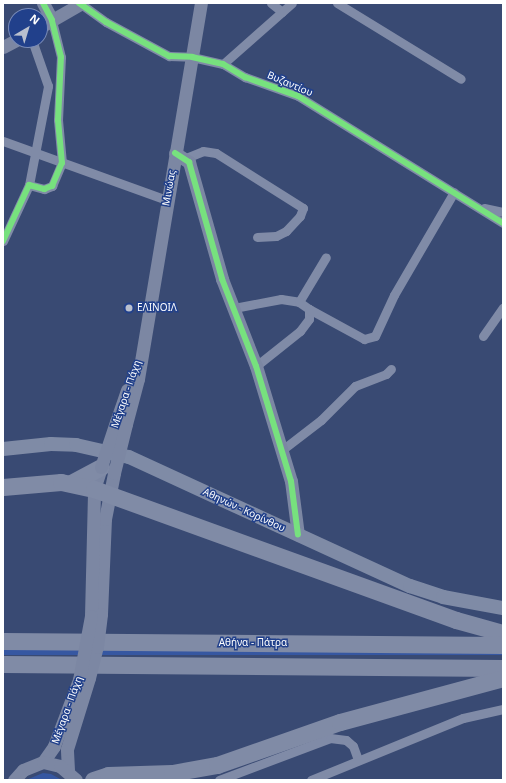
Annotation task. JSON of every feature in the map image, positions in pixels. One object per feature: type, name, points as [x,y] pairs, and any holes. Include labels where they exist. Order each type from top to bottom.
[{"type":"highway","points":[[71,483],[107,470]]},
{"type":"highway","points":[[3,487],[46,482],[71,483],[101,492],[456,620],[503,633]]},
{"type":"highway","name":"Αθήνα - Πάτρα","points":[[3,641],[503,645]]},
{"type":"highway","points":[[3,664],[503,668]]},
{"type":"highway","points":[[92,780],[108,775],[172,773],[210,767],[340,722],[503,678]]},
{"type":"main road","points":[[43,3],[52,20]]},
{"type":"main road","points":[[48,22],[81,3]]},
{"type":"main road","name":"Μινώας","points":[[141,349],[167,200],[180,155],[192,57],[201,3]]},
{"type":"main road","points":[[180,155],[208,224],[222,279],[256,366],[293,490],[298,535]]},
{"type":"main road","name":"Μέγαρα - Πάχη","points":[[72,775],[67,749],[84,679],[96,615],[101,492],[121,423],[138,379],[141,349]]},
{"type":"main road","name":"Αθηνών - Κορίνθου","points":[[3,449],[51,444],[76,445],[129,457],[410,586],[443,597],[503,608]]},
{"type":"main road","name":"Μέγαρα - Πάχη","points":[[43,762],[54,746],[84,679]]},
{"type":"main road","points":[[14,780],[23,770],[43,762],[60,766],[72,775]]},
{"type":"street","name":"Βυζαντίου","points":[[81,3],[106,22],[169,56],[192,57],[223,64],[245,77],[307,101],[503,223]]},
{"type":"street","points":[[271,3],[282,12]]},
{"type":"street","points":[[223,64],[292,3]]},
{"type":"street","points":[[337,3],[462,79]]},
{"type":"street","points":[[29,184],[44,189],[52,186],[62,163],[58,120],[61,57],[52,20]]},
{"type":"street","points":[[3,241],[29,184],[48,86],[35,48]]},
{"type":"street","points":[[3,141],[167,200]]},
{"type":"street","points":[[180,155],[203,151],[216,152],[303,208],[300,216],[286,231],[276,236],[256,237]]},
{"type":"street","points":[[234,308],[281,299],[299,302],[364,339],[375,336],[394,295],[454,192]]},
{"type":"street","points":[[466,200],[503,212]]},
{"type":"street","points":[[299,302],[326,257]]},
{"type":"street","points":[[483,336],[503,307]]},
{"type":"street","points":[[256,366],[300,331],[309,319],[309,309]]},
{"type":"street","points":[[282,450],[321,420],[356,386],[386,374],[391,369]]},
{"type":"street","points":[[311,780],[463,718],[503,709]]},
{"type":"street","points":[[219,780],[330,738],[346,740],[353,746],[358,760]]},
{"type":"shaded area","points":[[3,650],[503,650],[503,655],[3,655]]},
{"type":"shaded area","points":[[43,773],[51,774],[62,780],[26,780]]},
{"type":"cycle path","points":[[3,241],[29,185],[44,189],[52,186],[62,163],[58,120],[61,57],[52,20],[43,3]]},
{"type":"cycle path","points":[[79,3],[106,22],[169,56],[192,57],[223,64],[245,77],[298,96],[503,223]]},
{"type":"cycle path","points":[[175,153],[189,162],[222,279],[256,366],[291,481],[298,535]]},
{"type":"place","name":"ΕΛΙΝΟΙΛ","points":[[129,308]]}]
